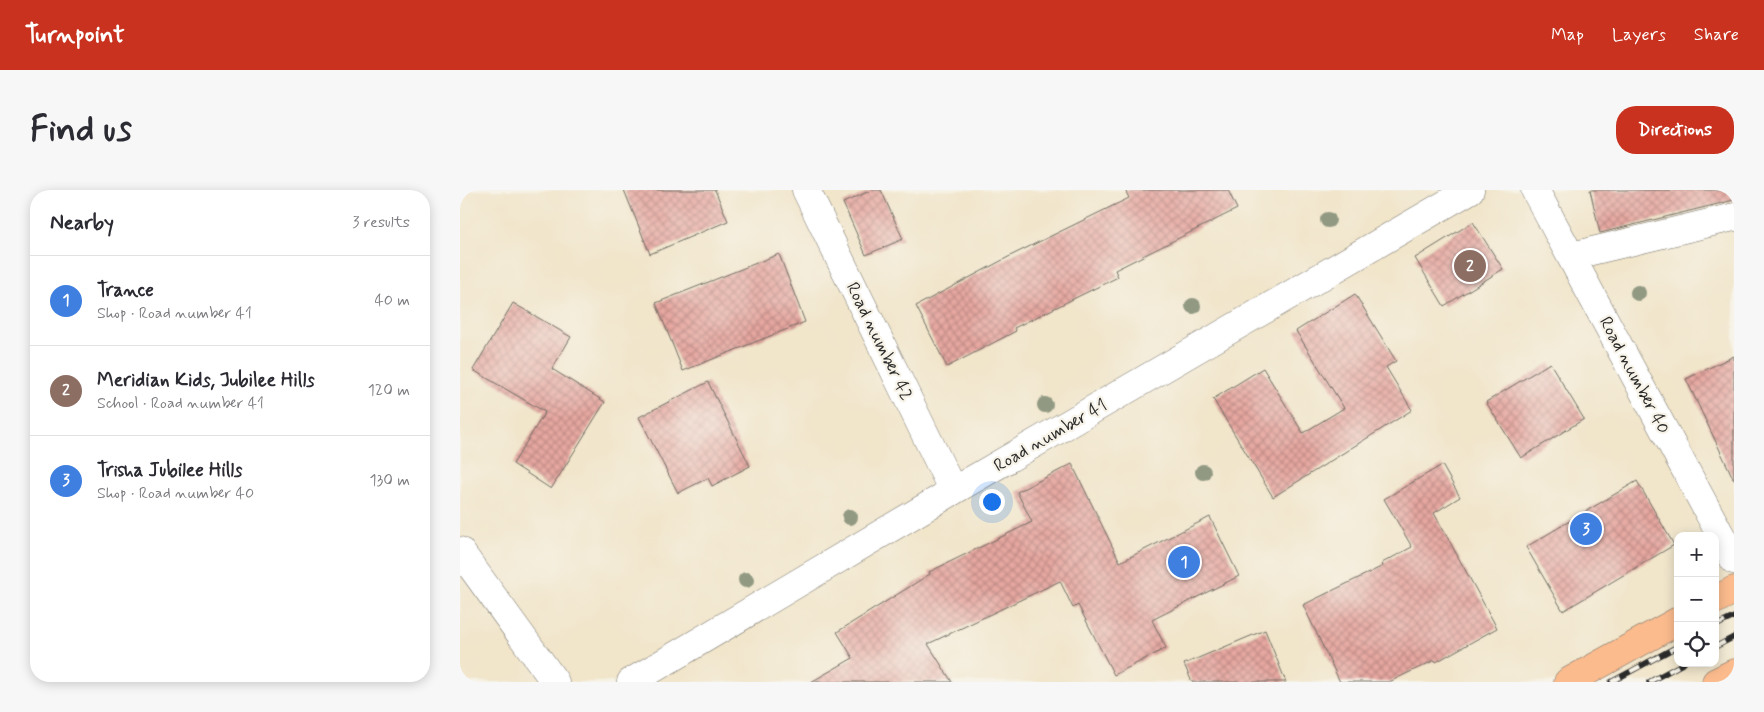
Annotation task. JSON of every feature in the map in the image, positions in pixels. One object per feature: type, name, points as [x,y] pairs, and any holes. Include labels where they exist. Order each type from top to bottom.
[{"type":"main road","points":[[1719,598],[1734,590]]},
{"type":"main road","points":[[1568,682],[1676,622]]},
{"type":"main road","points":[[1716,682],[1734,673]]},
{"type":"street","name":"Road number 42","points":[[806,190],[953,491]]},
{"type":"street","name":"Road number 41","points":[[631,682],[953,491],[1470,190]]},
{"type":"street","name":"Road number 40","points":[[1535,190],[1734,560]]},
{"type":"street","points":[[1571,256],[1734,217]]},
{"type":"street","points":[[460,551],[555,682]]},
{"type":"building","points":[[624,190],[715,190],[728,221],[650,254]]},
{"type":"building","points":[[872,190],[881,190],[903,239],[866,255],[843,203]]},
{"type":"building","points":[[1125,190],[1228,190],[1237,209],[1115,270],[1118,277],[1014,328],[1016,331],[947,367],[916,306],[1014,254],[1129,198]]},
{"type":"building","points":[[1590,190],[1734,190],[1734,200],[1600,233]]},
{"type":"building","points":[[1473,222],[1503,269],[1444,306],[1415,258]]},
{"type":"building","points":[[779,254],[805,322],[683,371],[656,303]]},
{"type":"building","points":[[1355,294],[1396,361],[1386,367],[1412,410],[1273,497],[1213,399],[1263,368],[1303,433],[1344,408],[1296,331]]},
{"type":"building","points":[[513,303],[571,337],[552,369],[605,402],[551,489],[513,464],[545,412],[473,370]]},
{"type":"building","points":[[1734,356],[1734,480],[1686,379]]},
{"type":"building","points":[[1550,363],[1584,419],[1521,458],[1486,402]]},
{"type":"building","points":[[708,382],[750,466],[712,486],[708,478],[678,493],[639,417]]},
{"type":"building","points":[[1072,464],[1120,562],[1210,517],[1239,576],[1152,620],[1166,648],[1114,675],[1078,605],[1073,608],[1060,581],[928,644],[952,682],[811,682],[853,658],[837,632],[930,574],[929,572],[1032,522],[1017,492]]},
{"type":"building","points":[[1442,465],[1460,497],[1434,513],[1497,628],[1436,662],[1435,660],[1389,682],[1340,682],[1303,605],[1383,566],[1382,563],[1412,547],[1384,499]]},
{"type":"building","points":[[1637,481],[1674,545],[1563,611],[1526,547]]},
{"type":"building","points":[[1265,630],[1286,682],[1192,682],[1184,664]]},
{"type":"railway","points":[[1719,624],[1734,617]]},
{"type":"railway","points":[[1719,645],[1734,637]]},
{"type":"railway","points":[[1611,682],[1674,648]]},
{"type":"railway","points":[[1649,682],[1677,667]]},
{"type":"place","name":"Meridian Kids, Jubilee Hills","points":[[1470,266]]},
{"type":"place","name":"Trisha Jubilee Hills","points":[[1586,529]]},
{"type":"place","name":"Trance","points":[[1184,562]]}]
